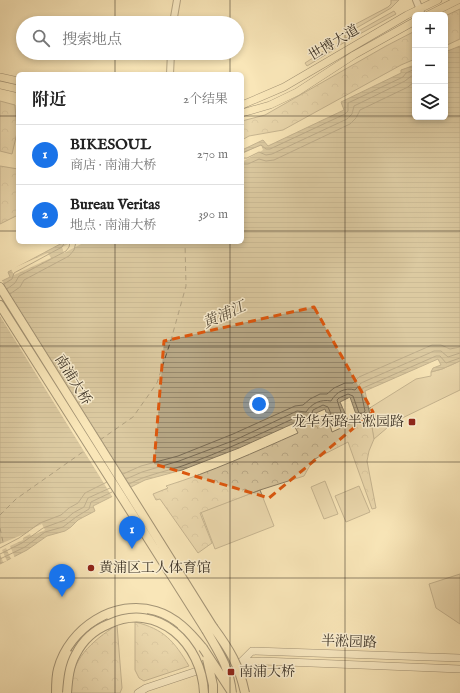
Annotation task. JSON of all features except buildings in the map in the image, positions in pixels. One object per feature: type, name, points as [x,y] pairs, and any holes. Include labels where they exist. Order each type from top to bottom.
[{"type":"highway","name":"南浦大桥","points":[[0,287],[209,621],[228,647],[241,675],[245,693]]},
{"type":"highway","name":"南浦大桥","points":[[0,305],[224,661],[230,679],[232,693]]},
{"type":"highway","name":"南浦大桥","points":[[56,693],[58,668],[66,651],[74,639],[99,617],[112,611],[128,607],[142,608],[161,613],[179,624],[192,635],[203,648],[232,693]]},
{"type":"highway","points":[[62,693],[63,676],[68,658],[76,643],[99,623],[115,615],[136,612],[152,614],[171,624],[186,637],[203,660],[218,693]]},
{"type":"highway","points":[[67,693],[70,670],[75,655],[87,638],[99,628],[112,622],[123,619],[140,618],[154,620],[169,627],[183,639],[199,664],[204,693]]},
{"type":"highway","points":[[203,648],[208,662],[213,685],[213,693]]},
{"type":"main road","name":"世博大道","points":[[421,12],[438,0]]},
{"type":"main road","points":[[434,12],[458,0]]},
{"type":"main road","name":"世博大道","points":[[244,104],[284,87],[364,39],[412,16]]},
{"type":"main road","name":"世博大道","points":[[244,112],[270,105],[297,92],[363,50],[412,23]]},
{"type":"main road","points":[[0,77],[16,81]]},
{"type":"main road","points":[[0,85],[16,89]]},
{"type":"main road","name":"半淞园路","points":[[241,662],[252,651],[460,658]]},
{"type":"main road","name":"半淞园路","points":[[138,693],[146,688],[181,676],[241,662],[460,669]]},
{"type":"street","points":[[174,16],[177,0]]},
{"type":"street","points":[[416,0],[421,12]]},
{"type":"street","points":[[170,72],[171,60]]},
{"type":"highlighted area","points":[[314,307],[373,412],[269,498],[154,464],[164,341]]},
{"type":"green space","points":[[391,0],[399,0],[391,8],[353,30],[352,26],[388,7],[391,4]]},
{"type":"green space","points":[[460,9],[460,39],[448,45],[448,15]]},
{"type":"green space","points":[[394,11],[396,14],[338,46],[337,43]]},
{"type":"green space","points":[[412,33],[412,60],[283,130],[249,136],[244,139],[244,120],[265,115]]},
{"type":"green space","points":[[333,45],[335,49],[307,66],[305,63]]},
{"type":"green space","points":[[0,101],[15,105],[16,137],[12,154],[0,151]]},
{"type":"green space","points":[[0,166],[16,169],[16,216],[0,224]]},
{"type":"green space","points":[[460,361],[460,390],[394,422],[374,439],[368,409],[416,379],[431,376],[431,372]]},
{"type":"green space","points":[[327,414],[332,432],[370,415],[374,439],[367,461],[376,508],[372,509],[348,442],[313,460],[304,476],[260,490],[200,513],[212,543],[198,553],[160,499],[156,500],[153,494],[168,488],[166,486],[216,468],[298,433],[295,427]]},
{"type":"green space","points":[[325,481],[338,514],[324,519],[311,487]]},
{"type":"green space","points":[[359,486],[370,512],[346,522],[335,496]]},
{"type":"green space","points":[[260,490],[274,526],[215,549],[201,512]]},
{"type":"green space","points":[[460,574],[460,624],[436,608],[429,584]]},
{"type":"green space","points":[[135,622],[154,628],[161,632],[173,643],[189,666],[144,681],[139,678],[135,670]]},
{"type":"green space","points":[[117,625],[122,688],[120,693],[71,693],[71,681],[78,661],[91,645]]},
{"type":"water","name":"黄浦江","points":[[460,46],[460,361],[431,372],[433,368],[441,365],[438,359],[365,391],[370,415],[358,420],[350,397],[340,402],[348,420],[330,425],[325,409],[316,413],[315,419],[304,423],[301,420],[239,448],[182,470],[145,480],[93,506],[95,511],[78,520],[65,531],[47,536],[27,550],[0,564],[0,282],[10,277],[8,272],[60,244],[244,244],[244,149],[263,140],[268,146],[344,110],[341,102],[401,73],[401,70],[412,66],[412,120],[448,120],[448,51]]},
{"type":"pier","points":[[261,145],[263,150],[244,161],[244,153]]},
{"type":"pier","points":[[69,244],[81,244],[64,253],[62,247]]},
{"type":"pier","points":[[48,253],[51,258],[14,275],[11,269]]},
{"type":"pier","points":[[1,279],[132,489],[113,498],[0,316]]},
{"type":"pier","points":[[42,524],[45,530],[31,536],[30,534],[23,538],[23,540],[10,546],[15,558],[11,559],[6,548],[2,550],[7,561],[3,562],[0,554],[0,544],[29,532],[29,530]]},
{"type":"ferry route","points":[[100,440],[133,417],[157,383],[186,286],[185,244]]},
{"type":"ferry route","points":[[0,515],[16,499],[87,449]]},
{"type":"ferry route","points":[[0,528],[3,542]]},
{"type":"place","name":"龙华东路半淞园路","points":[[412,422]]},
{"type":"place","name":"BIKESOUL","points":[[132,549]]},
{"type":"place","name":"黄浦区工人体育馆","points":[[91,568]]},
{"type":"place","name":"Bureau Veritas","points":[[62,597]]},
{"type":"place","name":"南浦大桥","points":[[231,672]]}]
